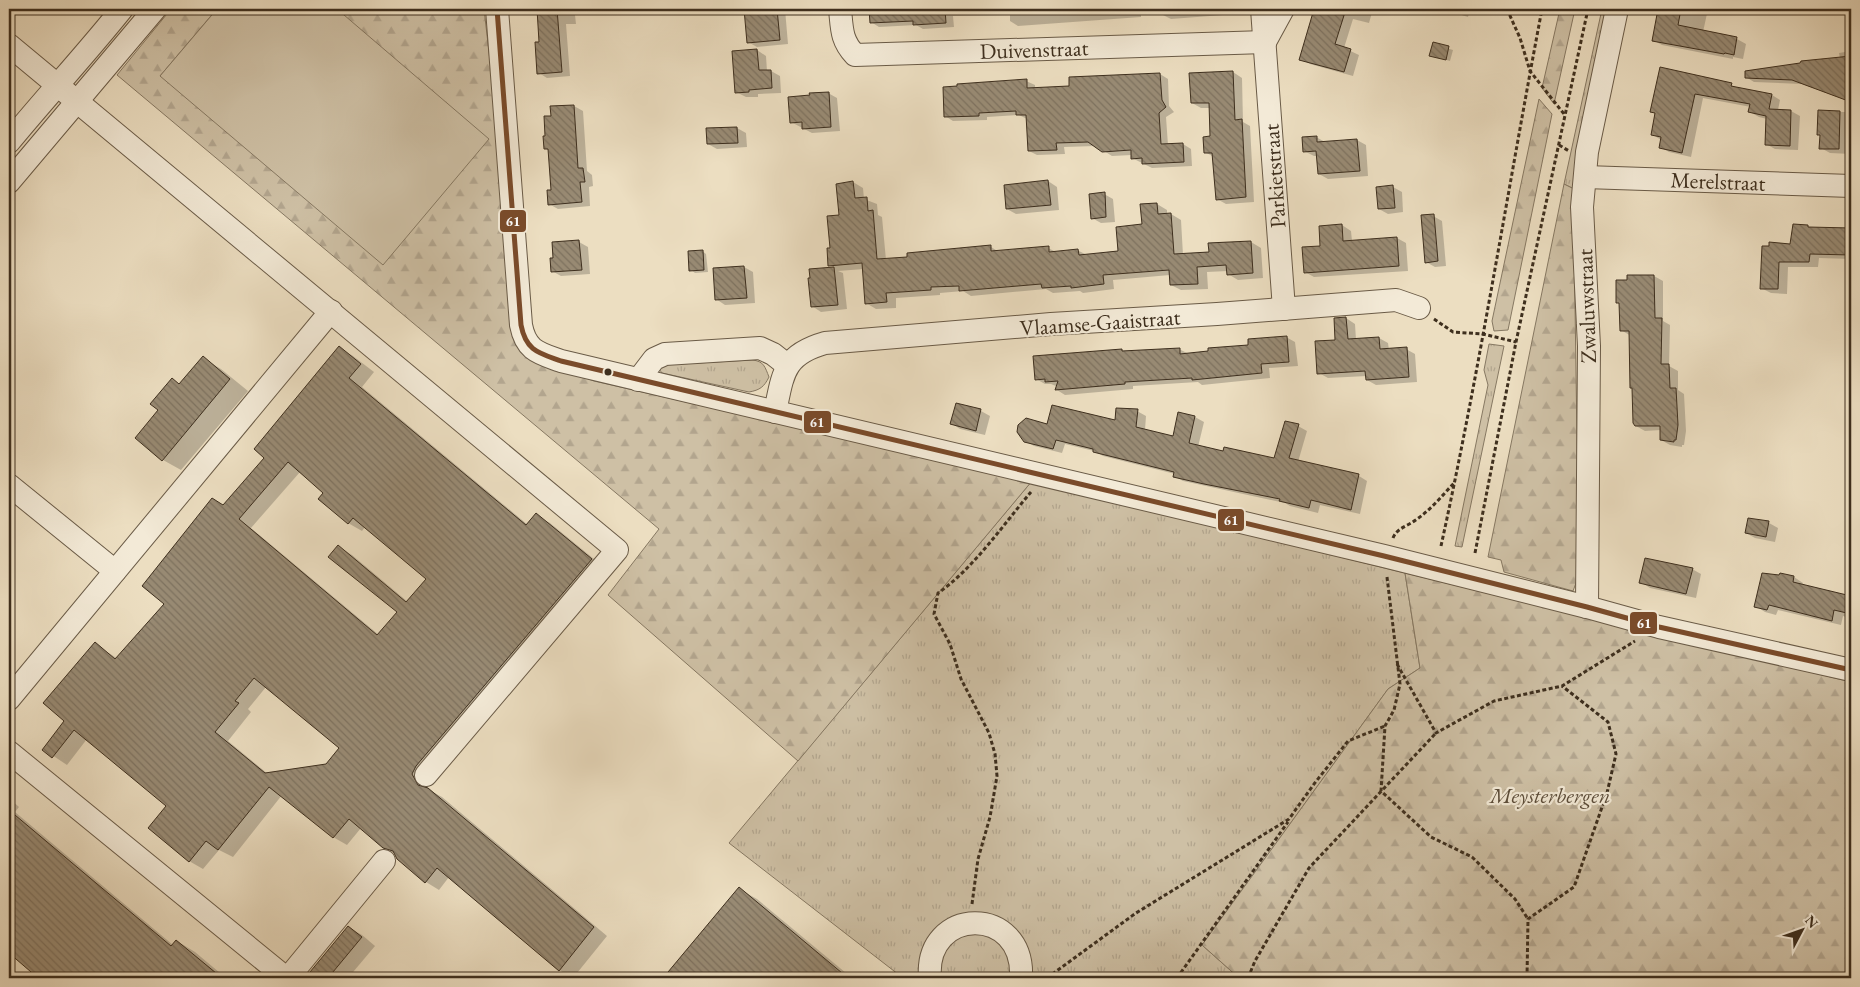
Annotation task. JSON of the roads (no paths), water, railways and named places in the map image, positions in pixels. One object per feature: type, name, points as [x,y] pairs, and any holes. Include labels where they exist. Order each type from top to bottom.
[{"type":"street","points":[[9,142],[122,9]]},
{"type":"street","points":[[9,182],[155,9]]},
{"type":"street","points":[[497,9],[523,336],[528,344],[538,353],[561,361],[638,380],[1384,556],[1588,606],[1659,626],[1851,670]]},
{"type":"street","name":"Duivenstraat","points":[[840,9],[846,45],[855,55],[1265,42]]},
{"type":"street","name":"Parkietstraat","points":[[1262,9],[1284,309]]},
{"type":"street","points":[[1265,42],[1283,9]]},
{"type":"street","name":"Zwaluwstraat","points":[[1588,606],[1588,346],[1582,207],[1588,152],[1617,9]]},
{"type":"street","points":[[9,45],[617,550],[426,775]]},
{"type":"street","name":"Merelstraat","points":[[1585,177],[1851,186]]},
{"type":"street","name":"Vlaamse-Gaaistraat","points":[[787,365],[799,353],[824,343],[1051,324],[1396,300],[1419,308]]},
{"type":"street","points":[[9,699],[331,311]]},
{"type":"street","points":[[638,380],[654,359],[665,354],[760,348],[773,354],[787,365],[775,412]]},
{"type":"street","points":[[13,496],[115,571]]},
{"type":"street","points":[[9,752],[287,978],[384,861]]},
{"type":"street","points":[[930,978],[929,965],[933,951],[941,938],[952,929],[966,924],[982,923],[996,928],[1009,937],[1018,950],[1022,965],[1021,978]]},
{"type":"park label","name":"Meysterbergen","points":[[1550,795]]}]
